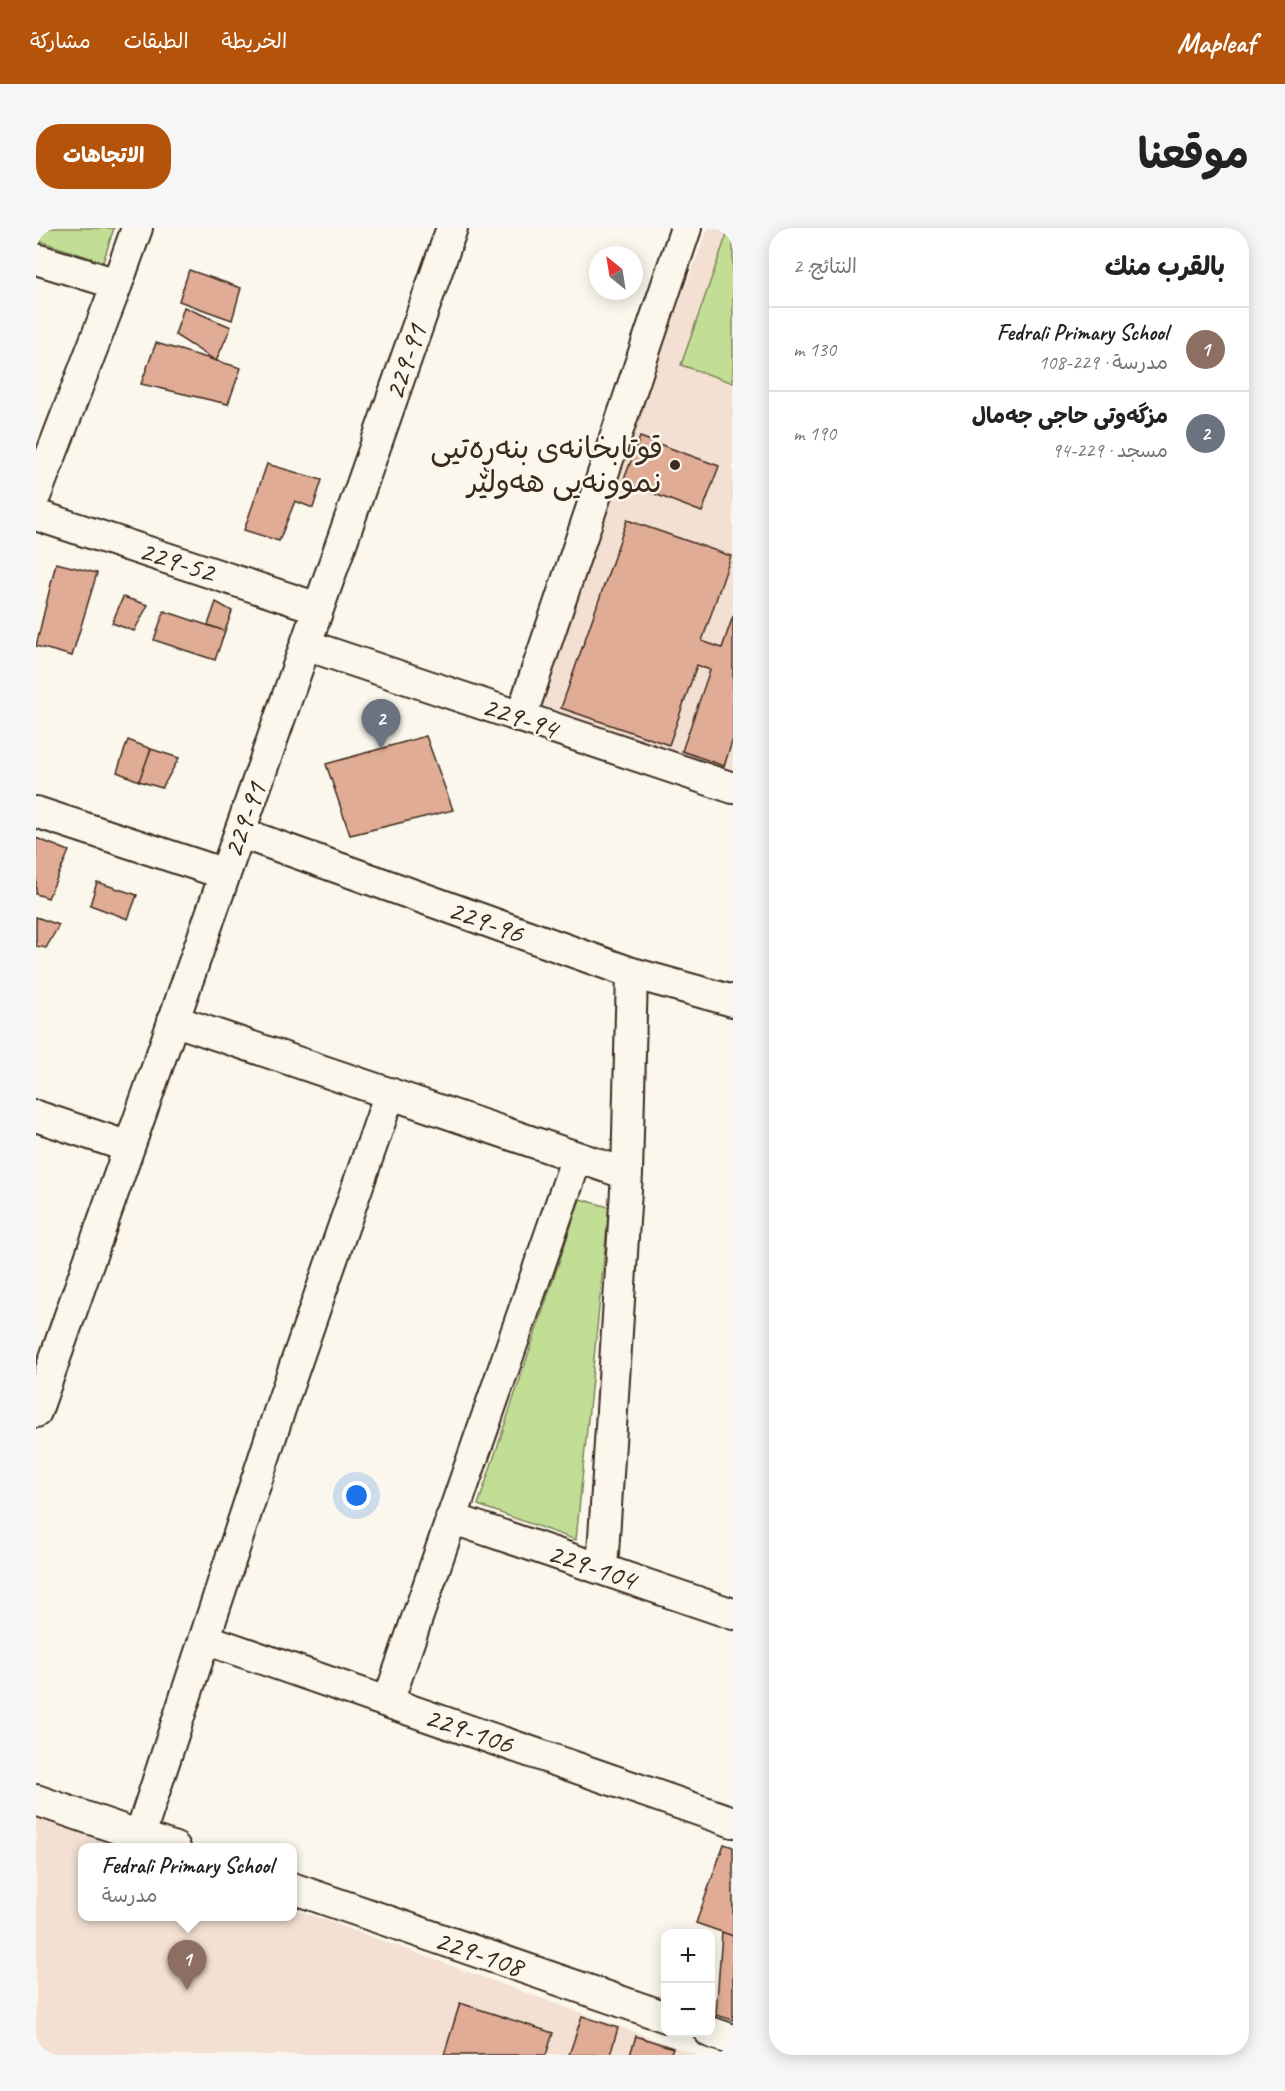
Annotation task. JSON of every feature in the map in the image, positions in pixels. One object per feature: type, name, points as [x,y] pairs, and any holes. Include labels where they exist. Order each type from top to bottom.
[{"type":"street","points":[[36,494],[137,228]]},
{"type":"street","name":"229-91","points":[[36,1412],[452,228]]},
{"type":"street","points":[[521,717],[687,228]]},
{"type":"street","points":[[36,259],[117,284]]},
{"type":"street","name":"229-52","points":[[36,515],[318,608]]},
{"type":"street","name":"229-94","points":[[306,645],[733,788]]},
{"type":"street","points":[[36,812],[225,874]]},
{"type":"street","name":"229-96","points":[[241,833],[632,973],[733,1000]]},
{"type":"street","points":[[602,1569],[627,1174],[632,973]]},
{"type":"street","points":[[173,1020],[627,1174]]},
{"type":"street","points":[[140,1835],[286,1392],[390,1093]]},
{"type":"street","points":[[36,1116],[129,1147]]},
{"type":"street","points":[[388,1702],[577,1157]]},
{"type":"street","name":"229-104","points":[[451,1518],[733,1614]]},
{"type":"street","name":"229-106","points":[[205,1639],[733,1822]]},
{"type":"street","points":[[36,1800],[162,1843]]},
{"type":"street","name":"229-108","points":[[297,1890],[661,2015]]},
{"type":"street","points":[[715,2034],[733,2040]]},
{"type":"shaded area","name":"قوتابخانەی بنەڕەتیی نموونەیی هەولێر","points":[[708,228],[733,228],[733,773],[527,701]]},
{"type":"shaded area","points":[[36,1817],[110,1843],[78,1843],[78,1921],[297,1921],[297,1910],[698,2055],[51,2055],[36,2047]]},
{"type":"green space","points":[[36,228],[114,228],[103,262],[36,240]]},
{"type":"green space","points":[[727,234],[733,236],[733,383],[681,365]]},
{"type":"green space","points":[[580,1199],[609,1207],[576,1540],[478,1505]]},
{"type":"building","points":[[189,270],[241,288],[232,320],[179,301]]},
{"type":"building","points":[[184,307],[231,327],[216,361],[175,335]]},
{"type":"building","points":[[156,343],[241,368],[228,404],[141,384]]},
{"type":"building","points":[[640,437],[719,466],[702,512],[623,482]]},
{"type":"building","points":[[267,464],[322,480],[313,508],[295,501],[279,541],[244,530]]},
{"type":"building","points":[[627,520],[731,556],[702,641],[722,648],[733,616],[733,739],[724,766],[682,751],[710,670],[697,665],[669,745],[561,708]]},
{"type":"building","points":[[56,563],[97,573],[72,656],[36,646]]},
{"type":"building","points":[[123,597],[148,605],[134,631],[112,623]]},
{"type":"building","points":[[216,602],[232,611],[225,631],[208,625]]},
{"type":"building","points":[[164,611],[225,631],[215,660],[154,640]]},
{"type":"building","points":[[426,736],[453,810],[350,835],[326,764]]},
{"type":"building","points":[[128,740],[151,749],[139,781],[117,772]]},
{"type":"building","points":[[151,749],[179,758],[162,788],[139,781]]},
{"type":"building","points":[[36,838],[69,851],[48,898],[36,894]]},
{"type":"building","points":[[97,882],[137,895],[128,919],[90,905]]},
{"type":"building","points":[[36,917],[59,925],[46,948],[36,946]]},
{"type":"building","points":[[724,1844],[733,1847],[733,1936],[696,1923]]},
{"type":"building","points":[[722,1932],[733,1936],[733,2020],[716,2015]]},
{"type":"building","points":[[460,2003],[553,2033],[546,2055],[444,2055]]},
{"type":"building","points":[[582,2016],[618,2028],[610,2055],[569,2055]]},
{"type":"building","points":[[636,2036],[673,2048],[670,2055],[630,2055]]},
{"type":"place","name":"قوتابخانەی بنەڕەتیی نموونەیی هەولێر","points":[[675,465]]},
{"type":"place","name":"مزگەوتی حاجی جەمال","points":[[381,749]]},
{"type":"place","name":"Fedrali Primary School","points":[[187,1990]]}]
